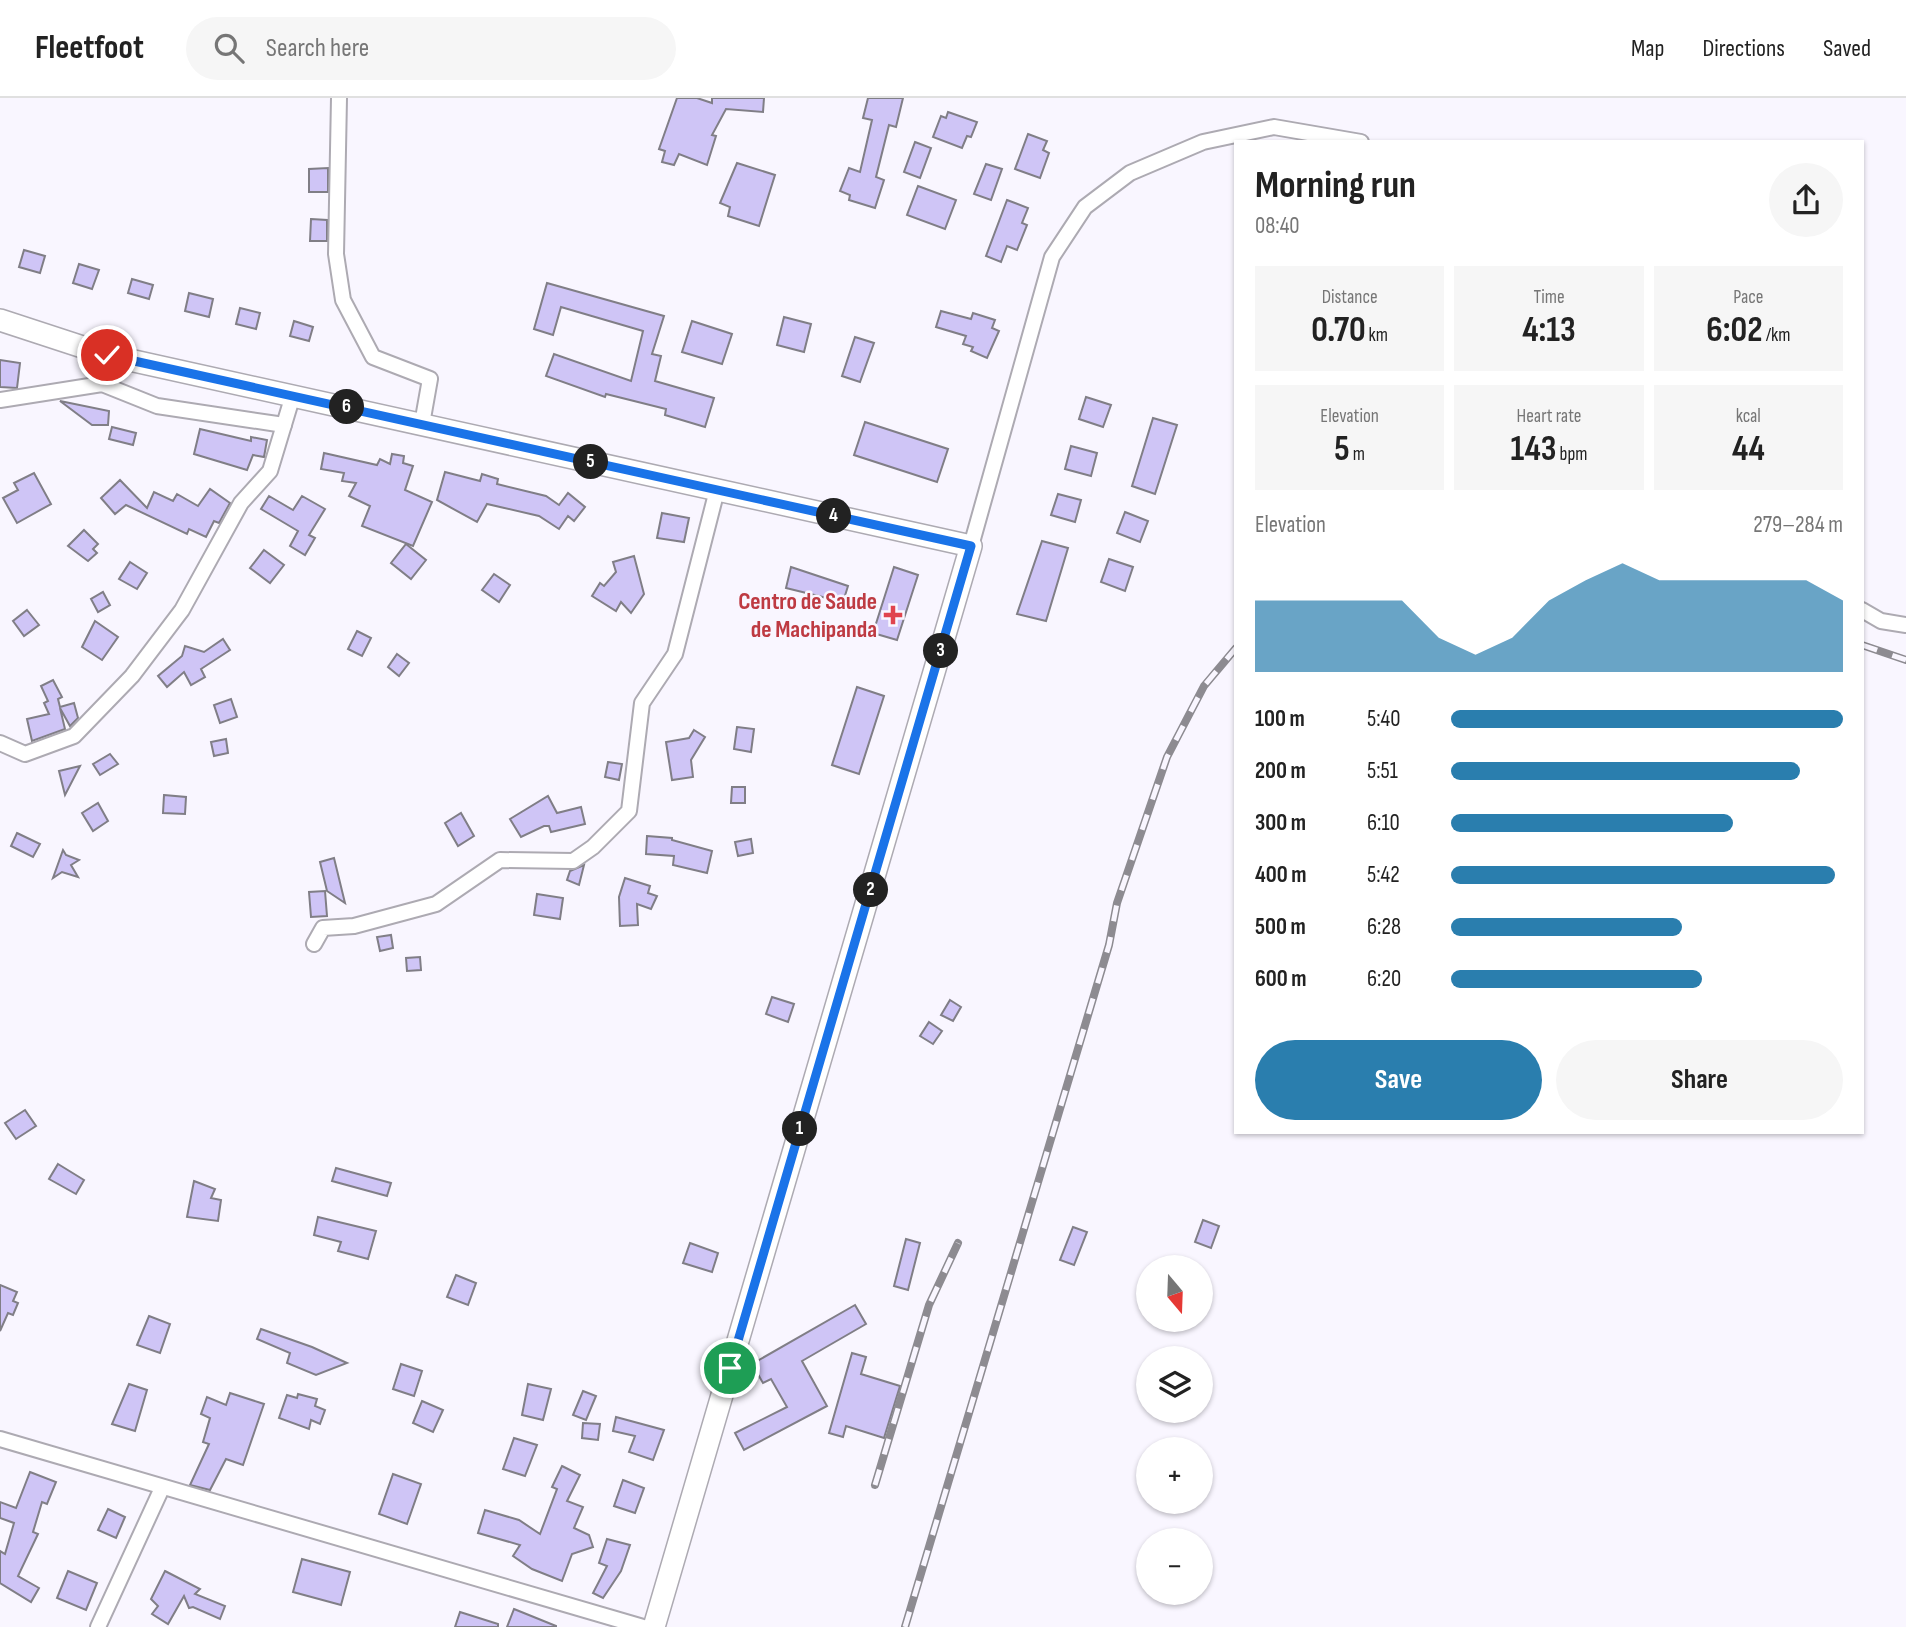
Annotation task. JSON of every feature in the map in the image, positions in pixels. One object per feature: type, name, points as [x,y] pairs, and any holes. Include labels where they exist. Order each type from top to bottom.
[{"type":"street","points":[[339,98],[336,254],[342,300],[373,357],[430,379],[422,424]]},
{"type":"street","points":[[654,1627],[971,546],[1052,257],[1085,207],[1130,173],[1203,142],[1273,127],[1349,140]]},
{"type":"street","points":[[0,320],[107,355],[971,546]]},
{"type":"street","points":[[0,400],[102,384],[157,406],[284,425]]},
{"type":"street","points":[[0,743],[25,754],[74,736],[132,676],[182,610],[240,503],[270,471],[293,395]]},
{"type":"street","points":[[314,944],[323,928],[354,926],[436,904],[500,860],[573,861],[593,847],[628,811],[642,703],[676,654],[717,490]]},
{"type":"street","points":[[1864,611],[1881,621],[1906,625]]},
{"type":"street","points":[[0,1439],[643,1627]]},
{"type":"street","points":[[98,1627],[162,1488]]},
{"type":"building","points":[[677,98],[697,98],[712,103],[712,98],[764,98],[763,112],[726,109],[712,135],[716,136],[707,165],[679,154],[674,165],[662,162],[665,151],[659,149]]},
{"type":"building","points":[[868,98],[903,98],[896,127],[889,125],[876,177],[884,180],[875,208],[849,200],[850,195],[840,191],[849,168],[860,172],[872,120],[863,118]]},
{"type":"building","points":[[948,112],[977,122],[971,137],[967,136],[962,148],[933,137],[941,116],[946,118]]},
{"type":"building","points":[[1028,134],[1047,141],[1043,150],[1049,153],[1040,178],[1015,169]]},
{"type":"building","points":[[915,142],[931,148],[920,178],[904,172]]},
{"type":"building","points":[[737,163],[775,175],[759,226],[728,216],[730,207],[720,203]]},
{"type":"building","points":[[986,164],[1002,169],[991,200],[974,194]]},
{"type":"building","points":[[328,168],[328,192],[309,192],[309,169]]},
{"type":"building","points":[[918,186],[956,200],[945,229],[907,215]]},
{"type":"building","points":[[1007,200],[1028,208],[1022,223],[1027,225],[1017,250],[1007,246],[1001,262],[986,256]]},
{"type":"building","points":[[311,219],[327,220],[327,241],[310,241]]},
{"type":"building","points":[[24,250],[45,256],[40,273],[19,267]]},
{"type":"building","points":[[79,264],[99,270],[92,289],[73,283]]},
{"type":"building","points":[[132,279],[153,285],[149,299],[128,293]]},
{"type":"building","points":[[547,283],[664,316],[652,354],[661,356],[655,381],[714,398],[705,427],[665,415],[666,409],[606,394],[605,397],[546,376],[554,354],[631,381],[643,331],[561,307],[553,335],[534,329]]},
{"type":"building","points":[[189,293],[213,299],[209,317],[185,311]]},
{"type":"building","points":[[240,308],[260,313],[256,329],[236,324]]},
{"type":"building","points":[[941,311],[971,319],[973,313],[995,320],[992,328],[999,331],[987,358],[971,351],[973,347],[963,344],[966,336],[936,327]]},
{"type":"building","points":[[784,317],[811,324],[804,352],[777,345]]},
{"type":"building","points":[[294,321],[313,327],[309,341],[290,336]]},
{"type":"building","points":[[692,321],[732,334],[722,364],[682,352]]},
{"type":"building","points":[[855,337],[874,343],[860,382],[842,376]]},
{"type":"building","points":[[0,360],[20,363],[17,388],[0,387]]},
{"type":"building","points":[[1086,397],[1111,405],[1103,427],[1079,419]]},
{"type":"building","points":[[60,401],[109,411],[108,425],[92,425]]},
{"type":"building","points":[[1153,418],[1177,425],[1155,494],[1132,486]]},
{"type":"building","points":[[865,422],[948,449],[937,482],[854,455]]},
{"type":"building","points":[[112,427],[136,433],[133,445],[109,439]]},
{"type":"building","points":[[200,429],[251,441],[251,437],[267,440],[264,457],[253,455],[247,470],[194,454]]},
{"type":"building","points":[[1071,446],[1097,453],[1091,476],[1065,469]]},
{"type":"building","points":[[324,453],[377,465],[380,459],[390,464],[392,454],[404,456],[403,463],[413,466],[405,490],[432,502],[413,546],[362,526],[370,506],[349,496],[356,483],[342,481],[344,473],[321,469]]},
{"type":"building","points":[[445,472],[480,481],[482,474],[498,479],[497,484],[546,496],[559,505],[568,493],[585,507],[574,521],[568,516],[559,529],[539,516],[487,504],[477,522],[437,500]]},
{"type":"building","points":[[34,473],[51,504],[17,523],[3,498],[18,490],[14,483]]},
{"type":"building","points":[[120,480],[147,508],[154,492],[173,501],[177,494],[198,506],[210,489],[230,503],[219,523],[214,521],[206,537],[189,529],[187,534],[126,505],[115,514],[101,498]]},
{"type":"building","points":[[1058,494],[1081,500],[1075,522],[1051,515]]},
{"type":"building","points":[[269,496],[293,510],[302,496],[325,509],[309,535],[315,538],[305,555],[290,546],[298,531],[261,509]]},
{"type":"building","points":[[1125,512],[1148,521],[1140,542],[1117,533]]},
{"type":"building","points":[[662,513],[689,518],[684,542],[657,538]]},
{"type":"building","points":[[84,530],[98,544],[93,549],[97,553],[88,561],[68,546]]},
{"type":"building","points":[[1042,541],[1068,548],[1046,621],[1017,614]]},
{"type":"building","points":[[406,544],[426,560],[411,579],[391,563]]},
{"type":"building","points":[[264,550],[284,565],[270,583],[250,568]]},
{"type":"building","points":[[634,556],[644,594],[631,613],[621,602],[616,611],[592,596],[600,583],[604,586],[616,572],[613,562]]},
{"type":"building","points":[[1109,559],[1133,567],[1125,591],[1101,582]]},
{"type":"building","points":[[130,562],[147,573],[137,589],[119,579]]},
{"type":"building","points":[[791,567],[848,586],[843,602],[786,588]]},
{"type":"building","points":[[894,567],[918,575],[897,640],[873,633]]},
{"type":"building","points":[[494,574],[510,585],[499,602],[482,590]]},
{"type":"building","points":[[103,592],[110,605],[98,612],[91,599]]},
{"type":"building","points":[[27,610],[39,625],[24,636],[13,621]]},
{"type":"building","points":[[95,621],[118,637],[102,660],[82,647]]},
{"type":"building","points":[[357,631],[371,638],[362,656],[348,649]]},
{"type":"building","points":[[223,639],[230,650],[201,669],[205,677],[191,685],[184,672],[167,687],[158,676],[182,656],[185,646],[204,652]]},
{"type":"building","points":[[397,654],[409,663],[399,676],[388,667]]},
{"type":"building","points":[[53,680],[62,697],[58,699],[60,707],[74,703],[78,718],[70,726],[60,708],[65,729],[32,741],[27,719],[49,714],[44,703],[48,701],[41,686]]},
{"type":"building","points":[[857,687],[884,696],[859,774],[832,765]]},
{"type":"building","points":[[231,699],[237,717],[220,723],[214,705]]},
{"type":"building","points":[[737,727],[754,729],[751,752],[734,749]]},
{"type":"building","points":[[694,730],[705,737],[691,760],[693,777],[672,780],[666,742],[689,738]]},
{"type":"building","points":[[226,739],[228,753],[214,756],[211,742]]},
{"type":"building","points":[[110,754],[118,764],[100,775],[93,764]]},
{"type":"building","points":[[608,762],[622,764],[619,780],[605,777]]},
{"type":"building","points":[[80,766],[65,795],[59,771]]},
{"type":"building","points":[[732,787],[745,787],[745,803],[731,803]]},
{"type":"building","points":[[164,795],[186,797],[185,814],[163,813]]},
{"type":"building","points":[[548,796],[557,813],[581,807],[585,824],[551,832],[549,826],[544,826],[521,837],[510,819]]},
{"type":"building","points":[[98,803],[108,821],[93,831],[82,813]]},
{"type":"building","points":[[461,813],[474,836],[458,846],[445,823]]},
{"type":"building","points":[[17,833],[40,844],[33,857],[11,846]]},
{"type":"building","points":[[647,836],[672,838],[712,851],[707,873],[673,865],[674,856],[646,854]]},
{"type":"building","points":[[751,839],[753,853],[738,856],[735,842]]},
{"type":"building","points":[[63,850],[66,855],[79,860],[71,865],[78,877],[62,872],[53,878]]},
{"type":"building","points":[[334,858],[345,903],[327,891],[320,862]]},
{"type":"building","points":[[584,865],[579,885],[567,880],[570,871]]},
{"type":"building","points":[[625,878],[650,886],[648,893],[657,896],[651,909],[637,904],[638,925],[620,926],[619,897]]},
{"type":"building","points":[[325,891],[327,916],[311,917],[309,892]]},
{"type":"building","points":[[537,894],[563,898],[560,919],[534,915]]},
{"type":"building","points":[[391,935],[393,948],[380,951],[377,937]]},
{"type":"building","points":[[420,957],[421,970],[407,971],[406,958]]},
{"type":"building","points":[[772,997],[794,1004],[788,1022],[766,1014]]},
{"type":"building","points":[[950,1000],[961,1007],[953,1021],[941,1015]]},
{"type":"building","points":[[929,1022],[942,1031],[933,1044],[920,1036]]},
{"type":"building","points":[[25,1110],[36,1126],[16,1139],[5,1123]]},
{"type":"building","points":[[58,1164],[84,1180],[76,1194],[49,1179]]},
{"type":"building","points":[[336,1168],[391,1183],[387,1196],[332,1181]]},
{"type":"building","points":[[194,1181],[215,1189],[211,1198],[221,1200],[218,1221],[187,1217]]},
{"type":"building","points":[[318,1217],[376,1231],[368,1259],[338,1251],[341,1242],[314,1235]]},
{"type":"building","points":[[1203,1220],[1219,1226],[1211,1248],[1195,1242]]},
{"type":"building","points":[[1073,1227],[1087,1232],[1074,1265],[1060,1260]]},
{"type":"building","points":[[906,1239],[920,1243],[908,1290],[894,1286]]},
{"type":"building","points":[[690,1243],[718,1253],[712,1272],[683,1263]]},
{"type":"building","points":[[456,1275],[476,1283],[468,1305],[447,1297]]},
{"type":"building","points":[[0,1285],[17,1292],[13,1301],[18,1303],[13,1315],[8,1313],[0,1331]]},
{"type":"building","points":[[855,1305],[866,1324],[802,1361],[827,1406],[744,1450],[735,1433],[787,1407],[771,1379],[763,1383],[752,1364]]},
{"type":"building","points":[[149,1316],[170,1324],[160,1353],[137,1345]]},
{"type":"building","points":[[261,1329],[347,1363],[316,1375],[287,1363],[290,1353],[257,1339]]},
{"type":"building","points":[[852,1353],[866,1357],[861,1374],[900,1386],[884,1438],[846,1426],[843,1437],[829,1433]]},
{"type":"building","points":[[401,1364],[422,1371],[414,1396],[393,1389]]},
{"type":"building","points":[[129,1384],[147,1390],[135,1431],[112,1424]]},
{"type":"building","points":[[528,1384],[551,1389],[543,1420],[522,1415]]},
{"type":"building","points":[[583,1391],[596,1396],[586,1420],[573,1415]]},
{"type":"building","points":[[230,1393],[264,1404],[243,1465],[226,1459],[210,1490],[190,1485],[209,1444],[203,1442],[210,1418],[201,1414],[207,1397],[226,1405]]},
{"type":"building","points":[[298,1394],[317,1399],[315,1406],[325,1410],[320,1424],[311,1420],[309,1429],[279,1418],[287,1395],[297,1398]]},
{"type":"building","points":[[422,1401],[443,1410],[433,1432],[413,1423]]},
{"type":"building","points":[[616,1417],[664,1430],[653,1460],[629,1452],[635,1436],[613,1431]]},
{"type":"building","points":[[583,1423],[600,1424],[598,1440],[582,1438]]},
{"type":"building","points":[[514,1438],[537,1445],[525,1476],[503,1469]]},
{"type":"building","points":[[562,1466],[580,1475],[567,1501],[583,1507],[574,1528],[589,1535],[593,1547],[572,1554],[562,1581],[532,1569],[513,1556],[520,1545],[478,1533],[485,1510],[519,1520],[540,1534],[557,1489],[552,1487]]},
{"type":"building","points":[[30,1472],[56,1482],[47,1504],[42,1502],[33,1532],[38,1534],[18,1576],[39,1588],[31,1602],[0,1583],[0,1551],[5,1554],[14,1523],[0,1518],[0,1502],[16,1508]]},
{"type":"building","points":[[393,1474],[421,1484],[407,1524],[379,1514]]},
{"type":"building","points":[[623,1480],[644,1488],[635,1513],[614,1506]]},
{"type":"building","points":[[108,1509],[125,1517],[116,1538],[98,1530]]},
{"type":"building","points":[[607,1539],[630,1545],[621,1571],[603,1598],[593,1593],[607,1566],[599,1563]]},
{"type":"building","points":[[302,1559],[350,1572],[341,1605],[293,1592]]},
{"type":"building","points":[[68,1571],[97,1583],[86,1610],[57,1598]]},
{"type":"building","points":[[165,1571],[200,1589],[195,1594],[225,1606],[220,1619],[193,1607],[189,1608],[184,1596],[168,1624],[152,1614],[158,1606],[151,1599]]},
{"type":"building","points":[[514,1609],[556,1626],[556,1627],[507,1627]]},
{"type":"building","points":[[460,1612],[498,1624],[498,1627],[455,1627]]},
{"type":"railway","points":[[1864,646],[1906,660]]},
{"type":"railway","points":[[905,1627],[1109,945],[1117,903],[1167,757],[1204,686],[1234,650]]},
{"type":"railway","points":[[875,1485],[929,1305],[958,1243]]},
{"type":"place","name":"Centro de Saude de Machipanda","points":[[893,615]]},
{"type":"route","points":[[107,355],[971,546],[730,1368]]}]
